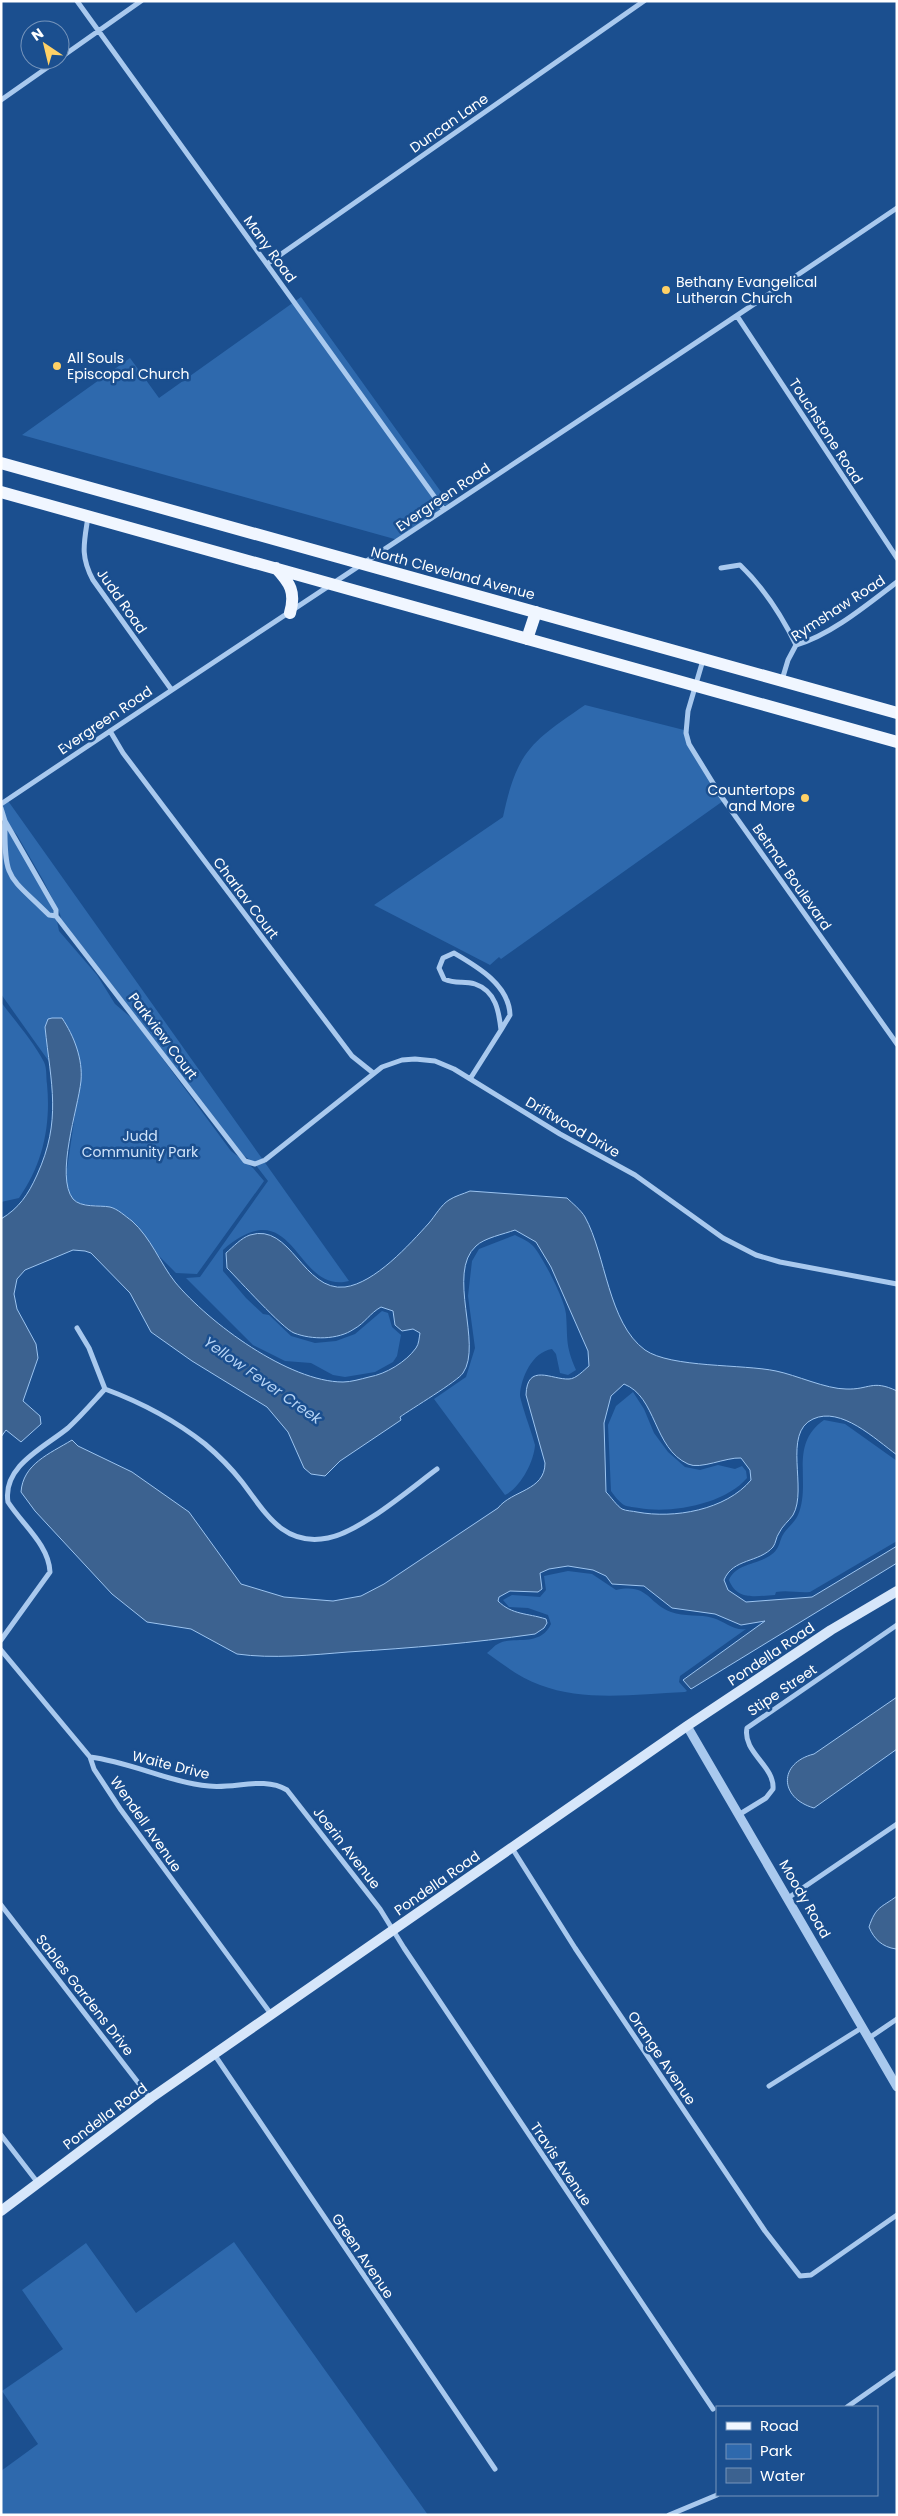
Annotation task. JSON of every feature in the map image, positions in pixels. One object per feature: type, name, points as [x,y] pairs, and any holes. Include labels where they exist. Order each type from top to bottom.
[{"type":"main road","name":"North Cleveland Avenue","points":[[1,463],[897,713]]},
{"type":"main road","points":[[1,492],[897,742]]},
{"type":"main road","points":[[276,568],[292,590],[293,601],[290,613]]},
{"type":"main road","points":[[527,639],[536,612]]},
{"type":"main road","name":"Pondella Road","points":[[1,2211],[151,2098],[687,1726],[831,1630],[897,1591]]},
{"type":"street","name":"Many Road","points":[[77,1],[444,510]]},
{"type":"street","points":[[70,51],[141,1]]},
{"type":"street","name":"Duncan Lane","points":[[267,264],[644,1]]},
{"type":"street","points":[[1,100],[43,70]]},
{"type":"street","name":"Evergreen Road","points":[[1,804],[171,689],[333,585],[897,208]]},
{"type":"street","name":"Touchstone Road","points":[[736,316],[897,558]]},
{"type":"street","name":"Judd Road","points":[[89,516],[83,555],[86,567],[93,580],[171,689]]},
{"type":"street","points":[[721,568],[740,565],[744,569],[787,626],[796,645]]},
{"type":"street","name":"Rymshaw Road","points":[[782,681],[788,660],[796,645],[808,641],[854,614],[897,582]]},
{"type":"street","name":"Betmar Boulevard","points":[[703,658],[688,711],[686,733],[700,764],[897,1044]]},
{"type":"street","name":"Charlav Court","points":[[110,731],[123,753],[352,1056],[372,1072]]},
{"type":"street","name":"Parkview Court","points":[[1,808],[5,821],[51,900],[56,910],[56,916],[237,1153],[245,1161],[255,1164]]},
{"type":"street","name":"Parkview Court","points":[[5,821],[6,864],[14,883],[49,915],[56,916]]},
{"type":"street","points":[[470,1079],[510,1016],[510,1005],[500,986],[485,974],[454,953],[443,958],[439,968],[444,979],[454,984],[465,983],[478,986],[492,998],[499,1008],[501,1030]]},
{"type":"street","points":[[478,986],[485,974]]},
{"type":"street","name":"Driftwood Drive","points":[[255,1164],[276,1151],[372,1072],[402,1060],[420,1059],[445,1065],[560,1134],[635,1174],[705,1225],[744,1250],[780,1262],[897,1284]]},
{"type":"street","points":[[77,1328],[106,1388],[179,1426],[204,1443],[226,1464],[273,1522],[293,1535],[305,1538],[329,1538],[350,1530],[437,1469]]},
{"type":"street","points":[[1,1640],[50,1572],[49,1561],[44,1551],[8,1502],[8,1485],[23,1463],[68,1427],[106,1388]]},
{"type":"street","name":"Stipe Street","points":[[740,1814],[766,1798],[772,1789],[771,1778],[746,1740],[747,1728],[897,1625]]},
{"type":"street","name":"Wendell Avenue","points":[[1,1650],[90,1757],[94,1769],[127,1818],[272,2015]]},
{"type":"street","name":"Moody Road","points":[[687,1726],[740,1814],[897,2087]]},
{"type":"street","name":"Waite Drive","points":[[90,1757],[110,1760],[140,1770],[199,1785],[222,1787],[266,1783],[278,1784]]},
{"type":"street","name":"Joerin Avenue","points":[[278,1784],[287,1790],[320,1831],[380,1909],[393,1930]]},
{"type":"street","points":[[788,1898],[897,1824]]},
{"type":"street","name":"Orange Avenue","points":[[512,1848],[575,1948],[754,2215],[800,2276],[811,2275],[897,2216]]},
{"type":"street","name":"Sables Gardens Drive","points":[[1,1905],[151,2098]]},
{"type":"street","name":"Travis Avenue","points":[[393,1930],[713,2410]]},
{"type":"street","points":[[869,2038],[897,2020]]},
{"type":"street","points":[[769,2086],[863,2027]]},
{"type":"street","name":"Green Avenue","points":[[214,2054],[495,2469]]},
{"type":"street","points":[[1,2135],[38,2183]]},
{"type":"street","points":[[848,2406],[897,2372]]},
{"type":"street","points":[[670,2515],[716,2495]]},
{"type":"green space","points":[[301,297],[449,503],[398,540],[22,435],[130,358],[159,398]]},
{"type":"green space","points":[[585,705],[688,731],[694,755],[723,801],[490,965],[374,905],[503,817],[514,777],[529,750],[551,729]]},
{"type":"green space","points":[[6,798],[349,1281],[331,1281],[316,1273],[293,1247],[280,1236],[266,1230],[247,1234],[223,1250],[223,1271],[246,1298],[263,1314],[269,1315],[291,1336],[315,1343],[336,1341],[355,1334],[382,1311],[388,1313],[392,1327],[401,1335],[397,1356],[393,1362],[375,1372],[345,1377],[333,1375],[311,1363],[285,1361],[253,1345],[186,1278],[200,1277],[268,1181],[255,1164],[234,1148],[137,1017],[118,1001],[100,972],[63,929],[60,914],[43,880],[17,835],[1,816],[1,801]]},
{"type":"green space","name":"Judd Community Park","points":[[1,822],[13,837],[39,882],[56,916],[59,931],[97,975],[115,1004],[134,1020],[231,1151],[253,1168],[264,1181],[197,1274],[176,1273],[110,1207],[81,1204],[63,1196],[77,1101],[1,994]]},
{"type":"green space","points":[[1,1002],[44,1062],[48,1114],[44,1144],[34,1172],[19,1198],[1,1202]]},
{"type":"green space","points":[[515,1235],[528,1242],[538,1252],[558,1290],[565,1308],[569,1348],[576,1370],[568,1375],[560,1373],[556,1354],[552,1349],[545,1351],[533,1360],[525,1374],[520,1395],[535,1445],[534,1452],[521,1481],[511,1492],[505,1495],[434,1399],[466,1377],[475,1348],[468,1296],[472,1261],[479,1249]]},
{"type":"green space","points":[[633,1392],[644,1409],[654,1433],[668,1452],[685,1467],[700,1470],[718,1465],[735,1469],[742,1466],[746,1471],[747,1478],[725,1494],[697,1505],[666,1510],[652,1510],[629,1507],[622,1504],[611,1491],[608,1425],[616,1406]]},
{"type":"green space","points":[[824,1420],[845,1424],[897,1461],[897,1541],[810,1592],[780,1591],[776,1592],[775,1595],[761,1596],[742,1594],[732,1587],[729,1580],[739,1569],[760,1561],[773,1553],[784,1533],[797,1518],[802,1502],[803,1464],[807,1441],[813,1430]]},
{"type":"green space","points":[[568,1571],[592,1574],[616,1590],[635,1589],[671,1612],[717,1619],[737,1629],[746,1629],[680,1676],[679,1682],[687,1691],[685,1692],[611,1696],[575,1694],[540,1685],[519,1675],[487,1653],[503,1642],[533,1639],[546,1632],[551,1624],[548,1615],[528,1608],[509,1607],[503,1600],[512,1595],[540,1597],[546,1590],[544,1576]]},
{"type":"green space","points":[[234,2242],[428,2515],[1,2515],[1,2471],[38,2444],[2,2391],[63,2349],[22,2290],[86,2243],[136,2313]]},
{"type":"water","name":"Yellow Fever Creek","points":[[62,1018],[74,1040],[81,1064],[81,1081],[69,1142],[66,1175],[68,1188],[73,1199],[85,1205],[113,1208],[132,1221],[145,1235],[175,1282],[190,1298],[229,1332],[252,1347],[275,1361],[299,1372],[322,1379],[346,1382],[382,1373],[395,1367],[416,1348],[420,1333],[413,1329],[402,1331],[395,1325],[393,1311],[381,1307],[348,1333],[333,1337],[317,1338],[294,1333],[271,1313],[227,1268],[226,1253],[247,1236],[264,1234],[276,1238],[318,1279],[331,1286],[345,1287],[368,1278],[391,1262],[421,1232],[443,1205],[456,1196],[470,1191],[567,1198],[585,1217],[598,1250],[615,1306],[633,1338],[645,1350],[657,1356],[689,1363],[776,1371],[838,1388],[854,1389],[876,1385],[897,1391],[897,1455],[868,1433],[846,1420],[824,1416],[813,1419],[804,1426],[799,1436],[797,1449],[798,1491],[797,1504],[793,1515],[780,1530],[773,1547],[761,1556],[733,1568],[728,1573],[724,1580],[728,1590],[746,1602],[812,1597],[897,1546],[897,1563],[691,1689],[683,1680],[765,1621],[741,1625],[715,1614],[672,1608],[644,1586],[612,1584],[606,1576],[593,1570],[568,1566],[549,1569],[540,1573],[542,1589],[538,1592],[510,1591],[499,1597],[498,1601],[509,1609],[546,1619],[547,1623],[544,1628],[535,1634],[395,1649],[264,1656],[237,1654],[191,1629],[147,1622],[112,1594],[35,1511],[21,1492],[23,1482],[32,1467],[55,1450],[72,1440],[78,1446],[132,1472],[189,1512],[241,1584],[284,1597],[333,1601],[361,1596],[384,1584],[498,1508],[511,1497],[534,1485],[540,1479],[544,1472],[545,1463],[526,1395],[527,1385],[531,1379],[542,1375],[562,1379],[574,1378],[589,1366],[588,1351],[551,1267],[536,1242],[515,1230],[494,1236],[476,1246],[468,1258],[464,1273],[469,1345],[468,1360],[463,1373],[400,1417],[401,1420],[340,1461],[325,1476],[311,1474],[304,1468],[288,1432],[267,1407],[192,1361],[151,1332],[130,1293],[91,1253],[73,1250],[25,1270],[17,1279],[14,1294],[17,1309],[36,1344],[38,1358],[23,1401],[40,1416],[41,1424],[21,1442],[6,1430],[1,1437],[1,1219],[18,1206],[30,1189],[45,1155],[50,1137],[53,1102],[45,1027],[48,1019]],"holes":[[[624,1384],[635,1391],[650,1411],[668,1447],[677,1457],[693,1465],[741,1458],[750,1470],[751,1480],[728,1499],[699,1510],[683,1513],[651,1514],[620,1508],[606,1492],[604,1423],[611,1396]]]},
{"type":"water","points":[[897,1697],[897,1749],[814,1808],[794,1797],[787,1781],[789,1772],[794,1765],[802,1758],[814,1754]]},
{"type":"water","points":[[897,1896],[896,1949],[879,1942],[869,1927],[877,1911]]},
{"type":"place","name":"Bethany Evangelical Lutheran Church","points":[[666,290]]},
{"type":"place","name":"All Souls Episcopal Church","points":[[57,366]]},
{"type":"place","name":"Countertops and More","points":[[805,798]]}]
